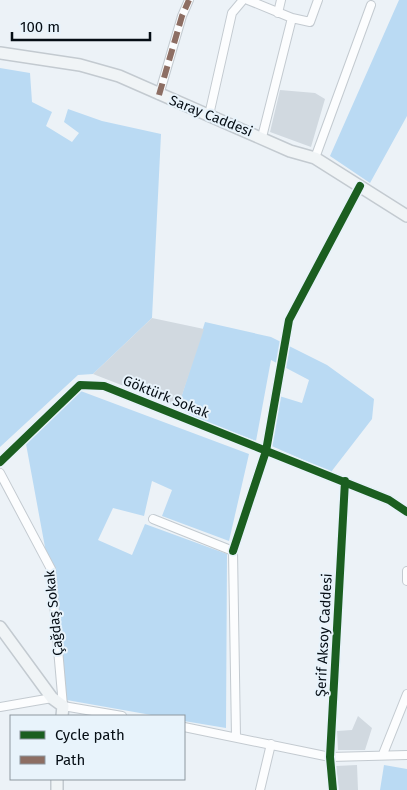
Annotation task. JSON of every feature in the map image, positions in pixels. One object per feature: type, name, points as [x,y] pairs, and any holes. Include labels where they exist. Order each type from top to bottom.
[{"type":"main road","name":"Saray Caddesi","points":[[0,53],[80,64],[119,76],[159,95],[262,137],[290,151],[315,158],[407,216]]},
{"type":"main road","points":[[0,627],[62,711]]},
{"type":"street","points":[[159,95],[182,16],[189,0]]},
{"type":"street","points":[[209,115],[232,13],[243,0]]},
{"type":"street","points":[[248,0],[292,18],[310,22],[318,0]]},
{"type":"street","points":[[278,13],[281,0]]},
{"type":"street","points":[[315,158],[371,4]]},
{"type":"street","points":[[262,137],[292,18]]},
{"type":"street","points":[[236,737],[233,551],[266,451],[289,320],[360,186]]},
{"type":"street","name":"Göktürk Sokak","points":[[0,462],[80,385],[104,386],[345,481],[390,500],[407,512]]},
{"type":"street","name":"Çağdaş Sokak","points":[[0,473],[51,569],[62,711]]},
{"type":"street","name":"Şerif Aksoy Caddesi","points":[[333,790],[330,757],[345,481]]},
{"type":"street","points":[[153,519],[233,551]]},
{"type":"street","points":[[407,571],[407,580]]},
{"type":"street","points":[[383,754],[407,694]]},
{"type":"street","points":[[0,706],[52,698]]},
{"type":"street","points":[[62,711],[110,715]]},
{"type":"street","points":[[185,727],[330,757],[383,754],[407,755]]},
{"type":"street","points":[[260,790],[271,744]]},
{"type":"shaded area","points":[[399,0],[407,0],[407,116],[370,183],[330,156]]},
{"type":"shaded area","points":[[0,68],[30,73],[32,102],[52,112],[46,126],[72,142],[79,133],[64,122],[68,109],[102,121],[161,134],[152,318],[93,374],[78,375],[0,447]]},
{"type":"shaded area","points":[[205,322],[271,337],[327,365],[374,399],[372,419],[331,472],[267,444],[276,395],[302,403],[309,380],[271,360],[256,441],[199,419],[178,407]]},
{"type":"shaded area","points":[[78,390],[249,454],[229,541],[162,516],[172,490],[152,481],[144,516],[113,508],[98,540],[132,555],[145,524],[227,554],[226,728],[185,721],[185,715],[151,715],[61,699],[49,569],[26,444]]},
{"type":"shaded area","points":[[384,765],[407,769],[407,790],[380,790]]},
{"type":"building","points":[[280,90],[315,93],[325,99],[311,147],[270,132]]},
{"type":"building","points":[[152,318],[204,329],[178,407],[93,374]]},
{"type":"building","points":[[358,716],[372,728],[365,750],[338,750],[337,731],[352,730]]},
{"type":"building","points":[[357,765],[358,790],[339,790],[336,766]]},
{"type":"marked path","points":[[159,95],[182,16],[189,0]]},
{"type":"cycle path","points":[[233,551],[266,451],[289,320],[360,186]]},
{"type":"cycle path","points":[[0,462],[80,385],[104,386],[389,500],[407,512]]},
{"type":"cycle path","points":[[333,790],[330,757],[345,481]]}]
